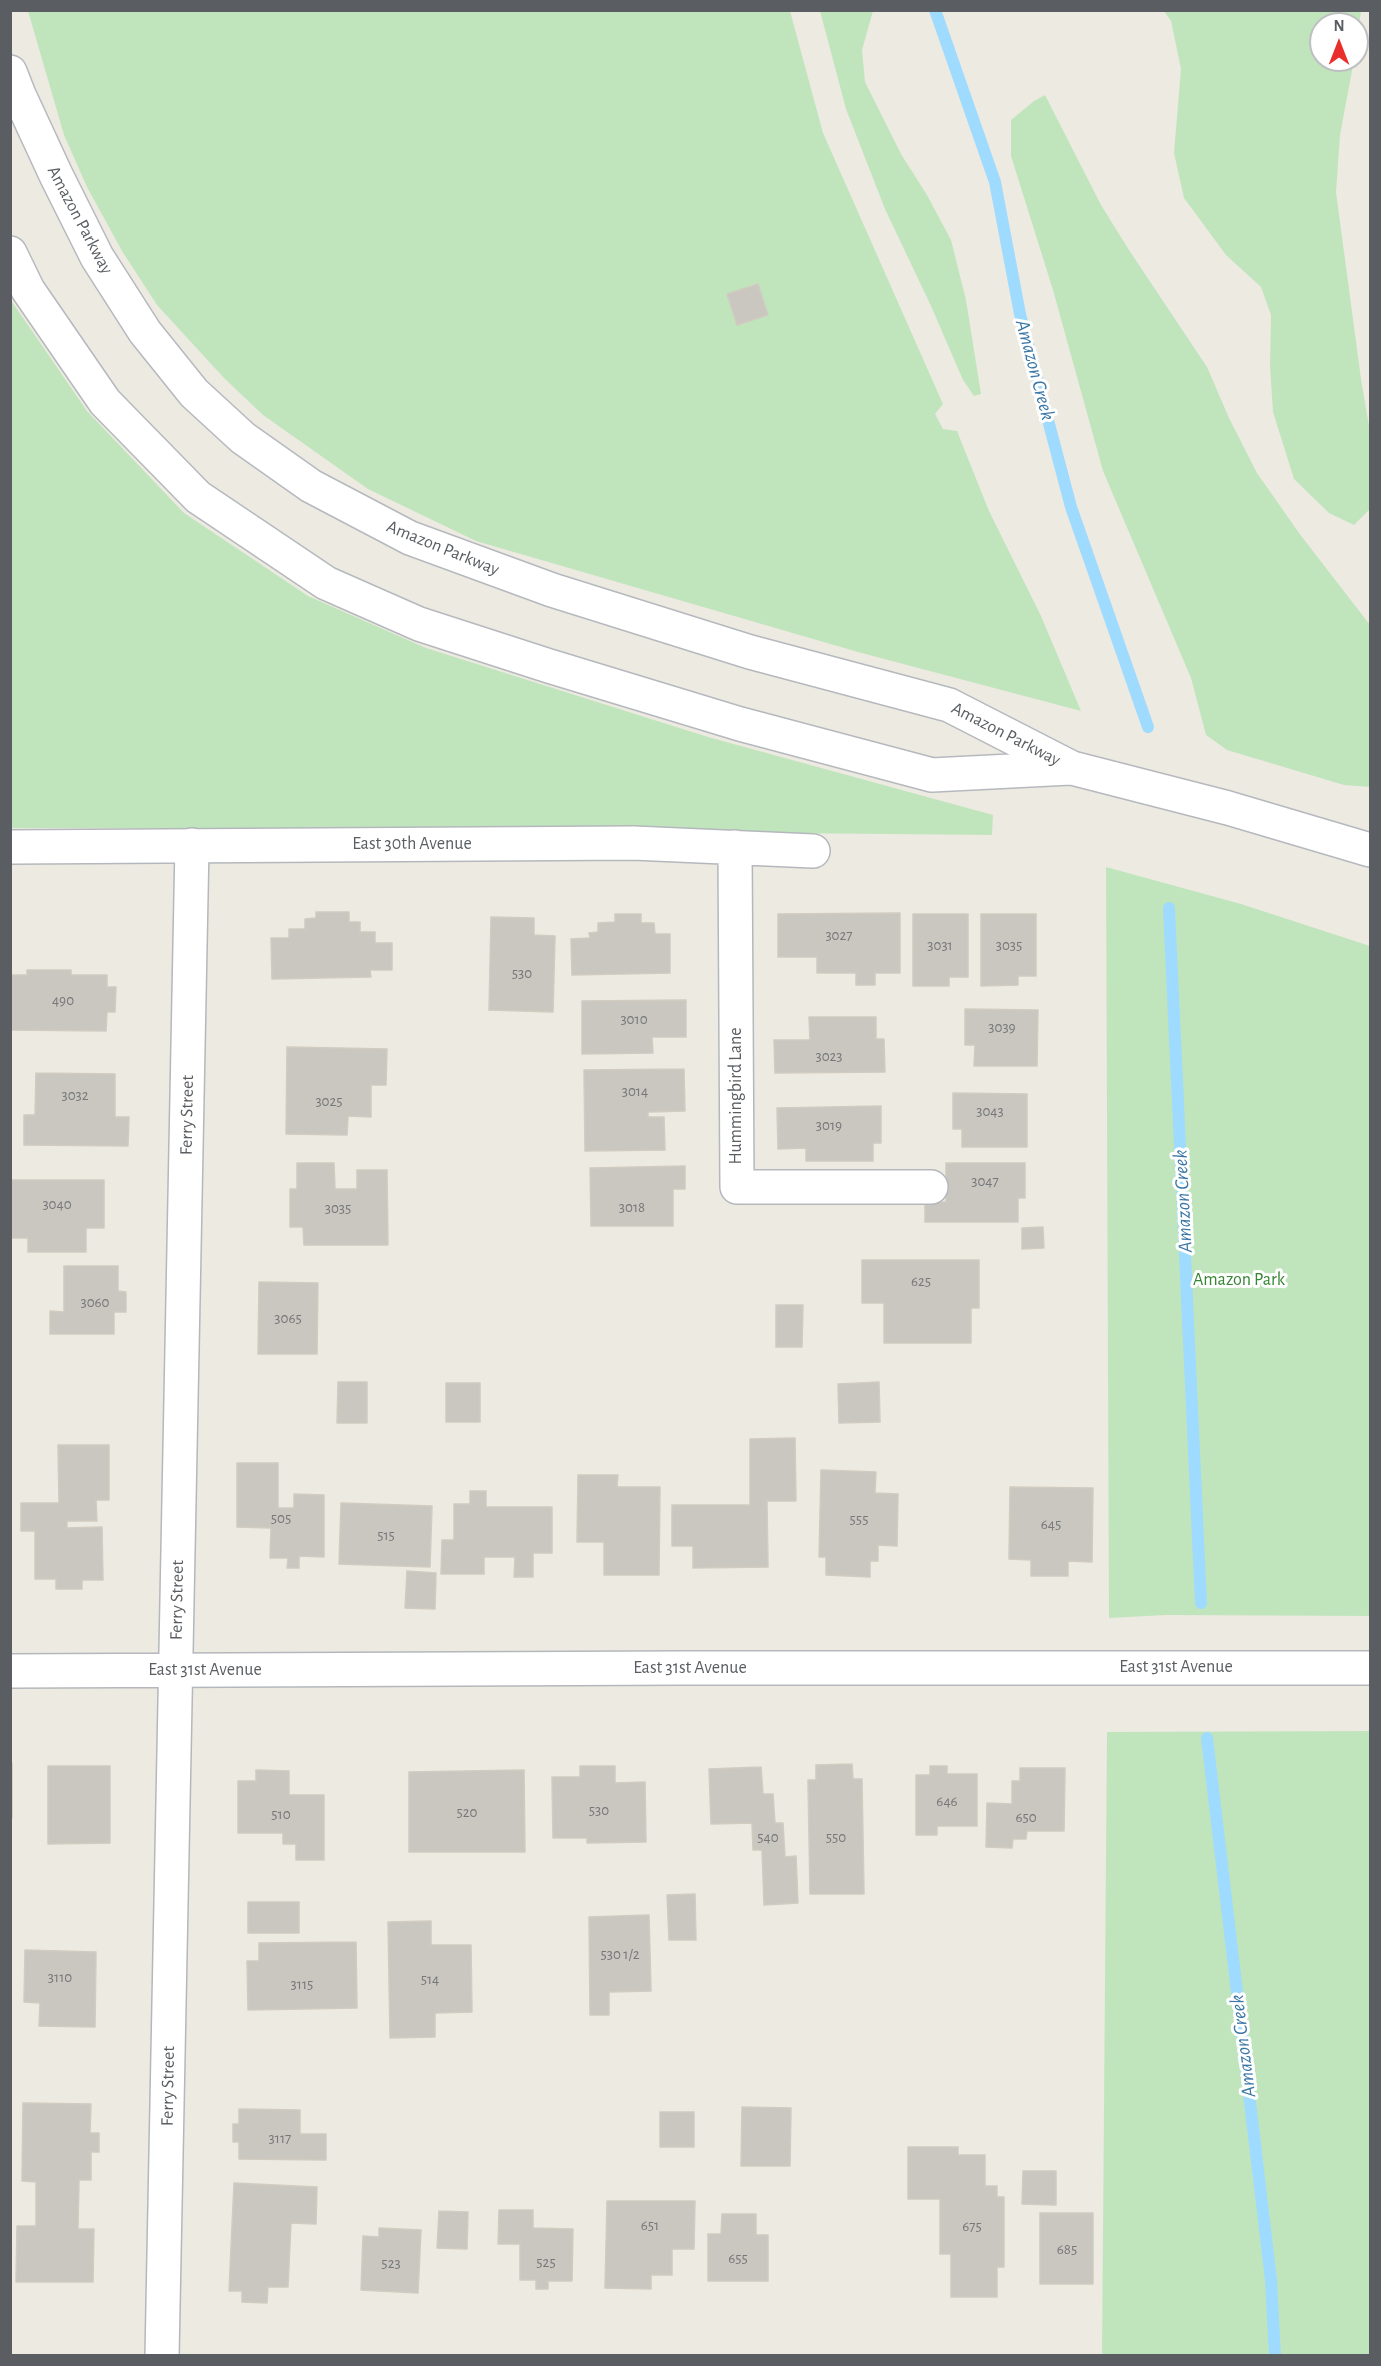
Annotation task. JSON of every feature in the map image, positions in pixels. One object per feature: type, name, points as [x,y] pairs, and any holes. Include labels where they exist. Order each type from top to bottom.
[{"type":"street","name":"Amazon Parkway","points":[[10,72],[56,175],[92,246],[145,332],[202,400],[243,438],[311,486],[410,538],[552,590],[750,652],[949,705],[1072,768],[1228,808],[1371,850]]},
{"type":"street","name":"Amazon Parkway","points":[[10,253],[28,290],[105,402],[198,497],[327,583],[419,624],[549,666],[740,724],[932,775],[1072,768]]},
{"type":"street","name":"East 30th Avenue","points":[[10,847],[633,843],[813,851]]},
{"type":"street","name":"Ferry Street","points":[[162,2355],[192,845]]},
{"type":"street","name":"Hummingbird Lane","points":[[735,847],[737,1186],[931,1186]]},
{"type":"street","name":"East 31st Avenue","points":[[10,1671],[1371,1668]]},
{"type":"green space","points":[[28,11],[790,11],[823,133],[943,404],[935,414],[943,429],[957,431],[989,511],[1041,616],[1081,711],[858,652],[476,541],[368,489],[263,415],[224,378],[157,305],[122,251],[87,187],[64,135]]},
{"type":"green space","points":[[820,11],[873,11],[862,50],[865,82],[901,154],[927,195],[951,240],[966,300],[981,394],[974,396],[963,380],[885,209],[846,109]]},
{"type":"green space","points":[[1164,11],[1361,11],[1309,12],[1309,72],[1352,72],[1340,135],[1336,192],[1370,432],[1370,509],[1354,525],[1329,513],[1294,479],[1273,412],[1270,366],[1271,315],[1261,287],[1226,255],[1184,198],[1174,153],[1181,69],[1171,21]]},
{"type":"green space","points":[[1045,95],[1101,205],[1207,367],[1229,418],[1257,473],[1299,533],[1370,625],[1370,787],[1344,785],[1227,750],[1206,735],[1191,678],[1103,471],[1053,290],[1011,156],[1011,120]]},
{"type":"green space","points":[[10,299],[87,411],[184,513],[308,596],[426,648],[708,737],[993,815],[992,835],[11,828]]},
{"type":"green space","name":"Amazon Park","points":[[1106,867],[1241,904],[1370,946],[1370,1616],[1166,1615],[1109,1618]]},
{"type":"green space","points":[[1370,1731],[1370,2355],[1102,2355],[1107,1732]]},
{"type":"building","points":[[758,284],[768,315],[737,325],[727,294]]},
{"type":"building","points":[[316,912],[349,912],[349,922],[360,922],[360,932],[375,932],[375,943],[392,943],[392,970],[370,970],[371,977],[272,979],[271,938],[289,938],[289,929],[305,929],[305,919],[316,918]]},
{"type":"building","points":[[900,913],[900,973],[875,973],[875,985],[856,985],[856,973],[817,973],[817,957],[778,957],[778,914]]},
{"type":"building","points":[[615,914],[641,914],[641,923],[654,923],[655,934],[670,934],[670,973],[572,975],[571,939],[590,938],[589,933],[598,932],[598,923],[615,922]]},
{"type":"building","points":[[913,914],[968,914],[968,977],[949,977],[949,986],[913,986]]},
{"type":"building","points":[[981,914],[1036,914],[1036,976],[1018,976],[1018,985],[981,986]]},
{"type":"building","points":[[491,917],[534,918],[534,935],[555,936],[553,1012],[489,1010]]},
{"type":"building","points":[[27,970],[71,970],[71,975],[107,975],[107,987],[116,987],[115,1012],[107,1012],[106,1031],[10,1030],[10,975],[27,975]]},
{"type":"building","points":[[686,1000],[686,1037],[652,1037],[653,1053],[582,1054],[582,1001]]},
{"type":"building","points":[[965,1009],[1038,1010],[1037,1066],[974,1066],[975,1045],[965,1045]]},
{"type":"building","points":[[809,1017],[876,1017],[876,1039],[884,1039],[885,1072],[775,1073],[774,1040],[810,1040]]},
{"type":"building","points":[[287,1047],[387,1049],[386,1085],[371,1085],[371,1117],[348,1116],[347,1135],[286,1134]]},
{"type":"building","points":[[684,1069],[685,1111],[648,1112],[648,1117],[664,1117],[665,1150],[585,1151],[584,1070]]},
{"type":"building","points":[[36,1073],[115,1074],[115,1117],[129,1117],[128,1146],[24,1145],[24,1115],[35,1115]]},
{"type":"building","points":[[953,1093],[1027,1094],[1027,1147],[962,1147],[962,1129],[953,1129]]},
{"type":"building","points":[[881,1106],[881,1143],[873,1143],[873,1161],[806,1161],[806,1148],[778,1149],[777,1108]]},
{"type":"building","points":[[297,1163],[334,1163],[335,1189],[357,1189],[357,1170],[387,1170],[388,1245],[304,1245],[303,1227],[290,1227],[290,1189],[297,1189]]},
{"type":"building","points":[[946,1163],[1025,1163],[1025,1198],[1018,1198],[1018,1222],[925,1222],[925,1202],[946,1202]]},
{"type":"building","points":[[685,1166],[685,1189],[673,1189],[673,1226],[591,1226],[590,1168]]},
{"type":"building","points":[[10,1180],[104,1180],[104,1228],[86,1228],[86,1252],[28,1252],[28,1238],[10,1238]]},
{"type":"building","points":[[1043,1227],[1044,1248],[1022,1249],[1022,1228]]},
{"type":"building","points":[[862,1260],[979,1260],[979,1308],[971,1308],[971,1343],[884,1343],[884,1303],[862,1303]]},
{"type":"building","points":[[64,1266],[118,1266],[118,1291],[126,1292],[126,1312],[114,1312],[114,1334],[50,1334],[50,1311],[64,1312]]},
{"type":"building","points":[[259,1282],[318,1283],[317,1354],[258,1354]]},
{"type":"building","points":[[776,1305],[803,1305],[802,1347],[776,1347]]},
{"type":"building","points":[[338,1382],[367,1382],[367,1423],[337,1423]]},
{"type":"building","points":[[879,1382],[880,1422],[839,1423],[838,1384]]},
{"type":"building","points":[[446,1383],[480,1383],[480,1422],[446,1422]]},
{"type":"building","points":[[795,1438],[796,1501],[767,1501],[768,1567],[693,1568],[693,1546],[672,1546],[672,1505],[750,1505],[750,1439]]},
{"type":"building","points":[[58,1445],[109,1445],[109,1500],[96,1500],[97,1521],[67,1521],[67,1528],[102,1527],[103,1580],[82,1580],[82,1589],[56,1589],[56,1579],[35,1579],[35,1531],[21,1531],[21,1503],[59,1503]]},
{"type":"building","points":[[237,1463],[278,1463],[278,1508],[294,1508],[294,1494],[324,1495],[324,1557],[299,1556],[299,1568],[287,1568],[288,1558],[270,1558],[271,1528],[237,1527]]},
{"type":"building","points":[[821,1470],[876,1472],[875,1493],[898,1494],[897,1546],[878,1545],[878,1561],[870,1561],[870,1577],[826,1575],[826,1557],[819,1557]]},
{"type":"building","points":[[578,1475],[618,1475],[617,1487],[660,1487],[659,1575],[604,1575],[604,1542],[577,1542]]},
{"type":"building","points":[[1010,1487],[1093,1488],[1092,1562],[1068,1561],[1068,1576],[1031,1576],[1031,1560],[1009,1559]]},
{"type":"building","points":[[470,1491],[486,1491],[486,1507],[552,1507],[552,1553],[533,1553],[533,1577],[514,1577],[515,1557],[484,1557],[484,1574],[441,1574],[442,1540],[454,1540],[454,1504],[470,1504]]},
{"type":"building","points":[[341,1503],[432,1506],[430,1567],[339,1564]]},
{"type":"building","points":[[407,1571],[436,1573],[435,1609],[405,1608]]},
{"type":"building","points":[[10,1763],[12,1763],[12,1818],[10,1818]]},
{"type":"building","points":[[852,1764],[853,1779],[862,1779],[864,1894],[810,1894],[808,1780],[816,1780],[816,1765]]},
{"type":"building","points":[[48,1766],[110,1766],[110,1843],[48,1844]]},
{"type":"building","points":[[580,1766],[615,1766],[615,1783],[645,1782],[646,1842],[587,1843],[587,1838],[553,1838],[552,1777],[580,1777]]},
{"type":"building","points":[[930,1766],[947,1766],[947,1774],[977,1774],[977,1826],[937,1826],[937,1835],[916,1835],[916,1775],[930,1775]]},
{"type":"building","points":[[761,1767],[763,1794],[773,1794],[775,1823],[783,1823],[785,1857],[796,1856],[798,1903],[764,1905],[762,1850],[753,1850],[752,1823],[711,1824],[709,1769]]},
{"type":"building","points":[[1020,1768],[1065,1768],[1064,1831],[1027,1831],[1026,1839],[1013,1839],[1012,1848],[986,1847],[987,1803],[1012,1804],[1012,1781],[1020,1781]]},
{"type":"building","points":[[256,1770],[289,1771],[289,1795],[324,1795],[324,1860],[296,1860],[296,1844],[283,1844],[283,1833],[238,1833],[238,1781],[256,1781]]},
{"type":"building","points":[[524,1770],[525,1852],[409,1852],[409,1772]]},
{"type":"building","points":[[695,1894],[696,1940],[669,1940],[667,1895]]},
{"type":"building","points":[[248,1902],[299,1902],[299,1933],[248,1933]]},
{"type":"building","points":[[649,1915],[651,1991],[609,1992],[609,2015],[590,2015],[589,1917]]},
{"type":"building","points":[[431,1921],[431,1945],[471,1945],[472,2012],[435,2013],[435,2037],[390,2038],[388,1922]]},
{"type":"building","points":[[356,1942],[357,2008],[248,2010],[247,1961],[259,1961],[259,1943]]},
{"type":"building","points":[[25,1950],[96,1952],[95,2027],[39,2026],[40,2003],[24,2002]]},
{"type":"building","points":[[23,2103],[91,2104],[90,2133],[99,2133],[99,2152],[91,2152],[91,2180],[79,2180],[78,2229],[94,2229],[93,2282],[16,2282],[17,2226],[36,2226],[36,2182],[22,2181]]},
{"type":"building","points":[[742,2107],[791,2108],[790,2166],[741,2166]]},
{"type":"building","points":[[239,2109],[300,2110],[300,2134],[326,2134],[326,2160],[239,2159],[239,2142],[233,2142],[233,2124],[239,2124]]},
{"type":"building","points":[[660,2112],[694,2112],[694,2147],[660,2147]]},
{"type":"building","points":[[908,2147],[958,2147],[958,2155],[985,2155],[985,2186],[997,2186],[997,2197],[1004,2197],[1004,2267],[997,2267],[997,2297],[951,2297],[951,2254],[940,2254],[940,2199],[908,2199]]},
{"type":"building","points":[[1023,2171],[1056,2171],[1056,2205],[1022,2204]]},
{"type":"building","points":[[234,2183],[317,2187],[316,2224],[291,2223],[288,2287],[268,2287],[267,2303],[242,2302],[242,2291],[229,2291]]},
{"type":"building","points":[[607,2201],[695,2201],[694,2249],[672,2249],[672,2275],[651,2275],[651,2289],[605,2288]]},
{"type":"building","points":[[499,2210],[533,2210],[533,2228],[573,2229],[572,2281],[548,2281],[548,2289],[536,2289],[536,2280],[520,2280],[520,2244],[498,2244]]},
{"type":"building","points":[[439,2211],[468,2212],[467,2249],[437,2248]]},
{"type":"building","points":[[1040,2213],[1093,2213],[1093,2284],[1040,2284]]},
{"type":"building","points":[[722,2214],[756,2214],[756,2235],[768,2235],[768,2281],[708,2281],[708,2234],[721,2234]]},
{"type":"building","points":[[379,2228],[421,2230],[418,2293],[361,2290],[363,2236],[379,2237]]},
{"type":"waterway","name":"Amazon Creek","points":[[935,10],[995,182],[1020,314],[1071,507],[1148,727]]},
{"type":"waterway","name":"Amazon Creek","points":[[1169,908],[1201,1603]]},
{"type":"waterway","name":"Amazon Creek","points":[[1207,1738],[1271,2280],[1275,2356]]}]
